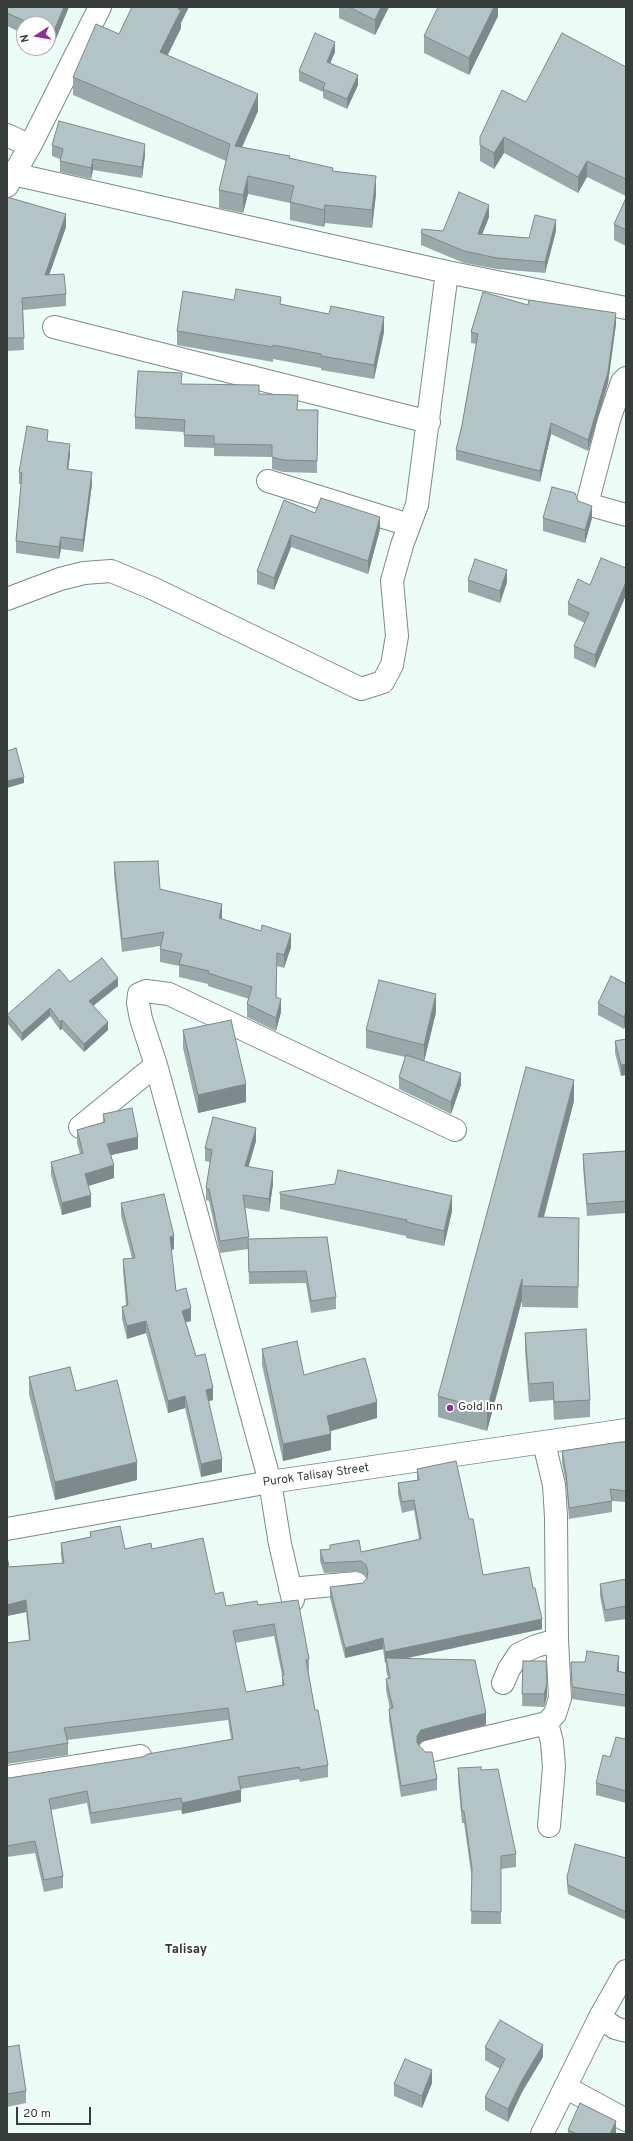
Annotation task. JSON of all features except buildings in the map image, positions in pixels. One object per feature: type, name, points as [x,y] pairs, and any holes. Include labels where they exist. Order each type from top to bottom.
[{"type":"street","points":[[100,7],[30,146],[10,180],[626,308]]},
{"type":"street","points":[[7,135],[30,146]]},
{"type":"street","points":[[7,598],[60,579],[84,573],[112,571],[152,588],[361,688],[383,682],[392,665],[397,636],[392,581],[409,525],[417,505],[429,422],[447,272]]},
{"type":"street","points":[[54,328],[429,422]]},
{"type":"street","points":[[626,378],[622,382],[617,422],[587,504],[626,515]]},
{"type":"street","points":[[268,481],[409,525]]},
{"type":"street","points":[[356,1583],[292,1594],[280,1544],[270,1482],[138,1003],[139,994],[146,991],[169,994],[455,1130]]},
{"type":"street","points":[[80,1127],[156,1065]]},
{"type":"street","name":"Purok Talisay Street","points":[[7,1528],[270,1482],[626,1430]]},
{"type":"street","points":[[429,1751],[547,1723],[555,1714],[560,1698],[557,1640],[554,1485],[544,1443]]},
{"type":"street","points":[[503,1683],[509,1669],[519,1654],[536,1646],[557,1640]]},
{"type":"street","points":[[547,1723],[552,1742],[554,1767],[549,1826]]},
{"type":"street","points":[[7,1777],[140,1756]]},
{"type":"street","points":[[542,2134],[600,2017],[626,1971]]},
{"type":"street","points":[[600,2017],[615,2028],[626,2031]]},
{"type":"street","points":[[565,2087],[626,2120]]},
{"type":"place","name":"Gold Inn","points":[[450,1408]]},
{"type":"district","name":"Talisay","points":[[186,1950]]}]
